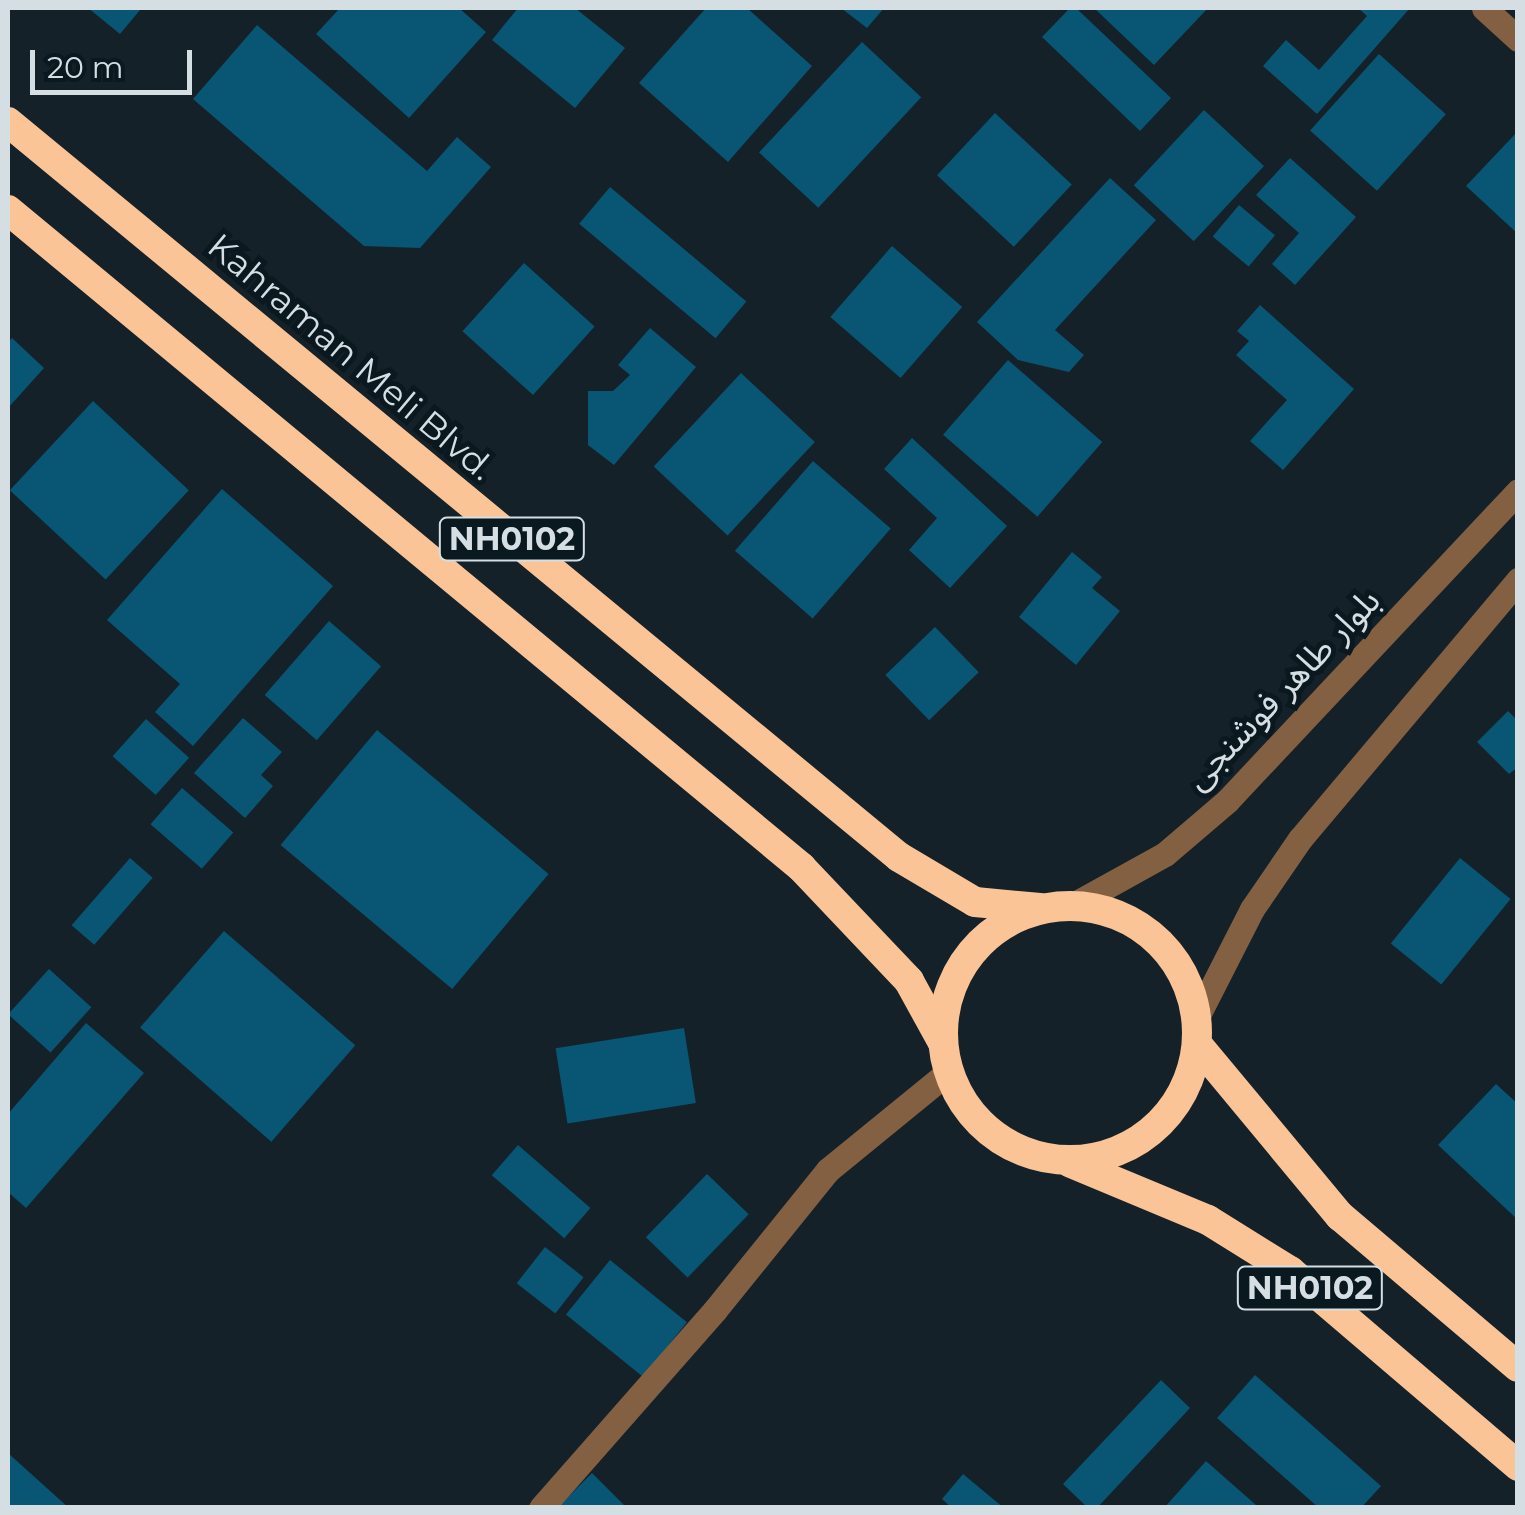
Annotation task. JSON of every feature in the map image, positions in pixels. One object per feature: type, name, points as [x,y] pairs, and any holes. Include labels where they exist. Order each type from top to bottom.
[{"type":"highway","name":"Kahraman Meli Blvd.","points":[[8,122],[899,858],[975,902],[1040,908]]},
{"type":"highway","name":"NH0102","points":[[8,210],[801,866],[910,981],[942,1042]]},
{"type":"highway","name":"NH0102","points":[[1068,1162],[1106,1156],[1141,1140],[1169,1114],[1188,1081],[1197,1030],[1187,982],[1168,951],[1142,927],[1109,911],[1073,905],[1040,908],[999,927],[967,957],[947,997],[942,1042],[947,1073],[961,1102],[989,1134],[1026,1154],[1068,1162],[1208,1220],[1290,1271],[1518,1466]]},
{"type":"highway","name":"NH0102","points":[[1197,1030],[1340,1216],[1518,1367]]},
{"type":"street","points":[[1484,8],[1518,40]]},
{"type":"street","name":"بلوار طاهر فوشنجی","points":[[1073,905],[1165,854],[1228,801],[1518,491]]},
{"type":"street","points":[[1197,1030],[1252,909],[1300,839],[1518,580]]},
{"type":"street","points":[[541,1508],[715,1310],[828,1170],[947,1073]]},
{"type":"building","points":[[88,8],[137,8],[140,10],[120,34]]},
{"type":"building","points":[[340,8],[459,8],[486,32],[409,118],[316,34]]},
{"type":"building","points":[[518,8],[575,8],[625,48],[575,108],[492,40]]},
{"type":"building","points":[[706,8],[747,8],[812,66],[728,162],[639,83]]},
{"type":"building","points":[[841,8],[884,8],[867,28]]},
{"type":"building","points":[[1070,8],[1076,8],[1171,98],[1140,131],[1042,37]]},
{"type":"building","points":[[1094,8],[1208,8],[1154,65]]},
{"type":"building","points":[[1358,8],[1410,8],[1317,114],[1263,66],[1286,40],[1319,70],[1367,16]]},
{"type":"building","points":[[257,25],[427,171],[457,137],[491,167],[420,248],[364,246],[193,99]]},
{"type":"building","points":[[862,42],[921,97],[818,208],[759,152]]},
{"type":"building","points":[[1379,54],[1446,114],[1377,191],[1310,131]]},
{"type":"building","points":[[1204,110],[1264,166],[1194,241],[1134,185]]},
{"type":"building","points":[[995,113],[1072,185],[1014,247],[937,175]]},
{"type":"building","points":[[1518,131],[1518,234],[1466,186]]},
{"type":"building","points":[[1290,158],[1356,217],[1295,285],[1272,264],[1299,233],[1256,195]]},
{"type":"building","points":[[1110,178],[1156,220],[1055,330],[1084,355],[1069,372],[1018,360],[977,322]]},
{"type":"building","points":[[610,187],[746,301],[716,338],[579,224]]},
{"type":"building","points":[[1239,205],[1275,235],[1249,267],[1213,236]]},
{"type":"building","points":[[892,246],[962,307],[901,378],[830,317]]},
{"type":"building","points":[[524,263],[595,327],[533,395],[462,331]]},
{"type":"building","points":[[1260,305],[1354,389],[1283,470],[1250,441],[1287,400],[1236,355],[1249,341],[1237,331]]},
{"type":"building","points":[[650,328],[696,367],[614,465],[588,445],[588,391],[613,391],[630,375],[618,365]]},
{"type":"building","points":[[12,338],[44,368],[8,408],[8,343]]},
{"type":"building","points":[[1008,360],[1102,442],[1037,517],[943,435]]},
{"type":"building","points":[[741,373],[815,442],[728,535],[654,467]]},
{"type":"building","points":[[93,401],[189,490],[106,580],[10,490]]},
{"type":"building","points":[[912,438],[1007,526],[950,588],[909,550],[937,518],[884,469]]},
{"type":"building","points":[[813,461],[891,529],[813,618],[735,551]]},
{"type":"building","points":[[222,489],[333,586],[193,746],[155,712],[180,684],[107,620]]},
{"type":"building","points":[[1072,552],[1102,577],[1092,588],[1120,611],[1076,665],[1019,617]]},
{"type":"building","points":[[329,621],[381,666],[317,740],[265,695]]},
{"type":"building","points":[[935,627],[979,672],[929,720],[885,675]]},
{"type":"building","points":[[1508,711],[1518,721],[1518,767],[1509,774],[1477,742]]},
{"type":"building","points":[[243,718],[282,752],[261,775],[273,786],[245,818],[194,773]]},
{"type":"building","points":[[146,719],[189,758],[156,795],[113,756]]},
{"type":"building","points":[[377,730],[549,874],[452,989],[281,845]]},
{"type":"building","points":[[182,788],[233,833],[202,869],[151,824]]},
{"type":"building","points":[[130,858],[153,878],[94,945],[72,925]]},
{"type":"building","points":[[1460,858],[1511,899],[1441,984],[1391,943]]},
{"type":"building","points":[[224,931],[355,1045],[271,1142],[140,1028]]},
{"type":"building","points":[[49,969],[91,1007],[51,1052],[8,1014]]},
{"type":"building","points":[[86,1023],[144,1073],[26,1208],[8,1192],[8,1114]]},
{"type":"building","points":[[684,1028],[696,1103],[567,1123],[556,1048]]},
{"type":"building","points":[[1496,1084],[1518,1104],[1518,1220],[1438,1145]]},
{"type":"building","points":[[518,1145],[590,1208],[564,1238],[492,1175]]},
{"type":"building","points":[[707,1174],[749,1214],[688,1278],[646,1237]]},
{"type":"building","points":[[545,1247],[584,1277],[555,1313],[517,1283]]},
{"type":"building","points":[[610,1260],[687,1322],[643,1377],[566,1314]]},
{"type":"building","points":[[1255,1375],[1381,1486],[1361,1508],[1319,1508],[1217,1418]]},
{"type":"building","points":[[1161,1380],[1190,1408],[1097,1508],[1088,1508],[1063,1484]]},
{"type":"building","points":[[8,1453],[69,1508],[8,1508]]},
{"type":"building","points":[[1206,1461],[1256,1505],[1254,1508],[1164,1508]]},
{"type":"building","points":[[592,1473],[627,1508],[557,1508]]},
{"type":"building","points":[[963,1474],[1004,1508],[952,1508],[942,1499]]}]
